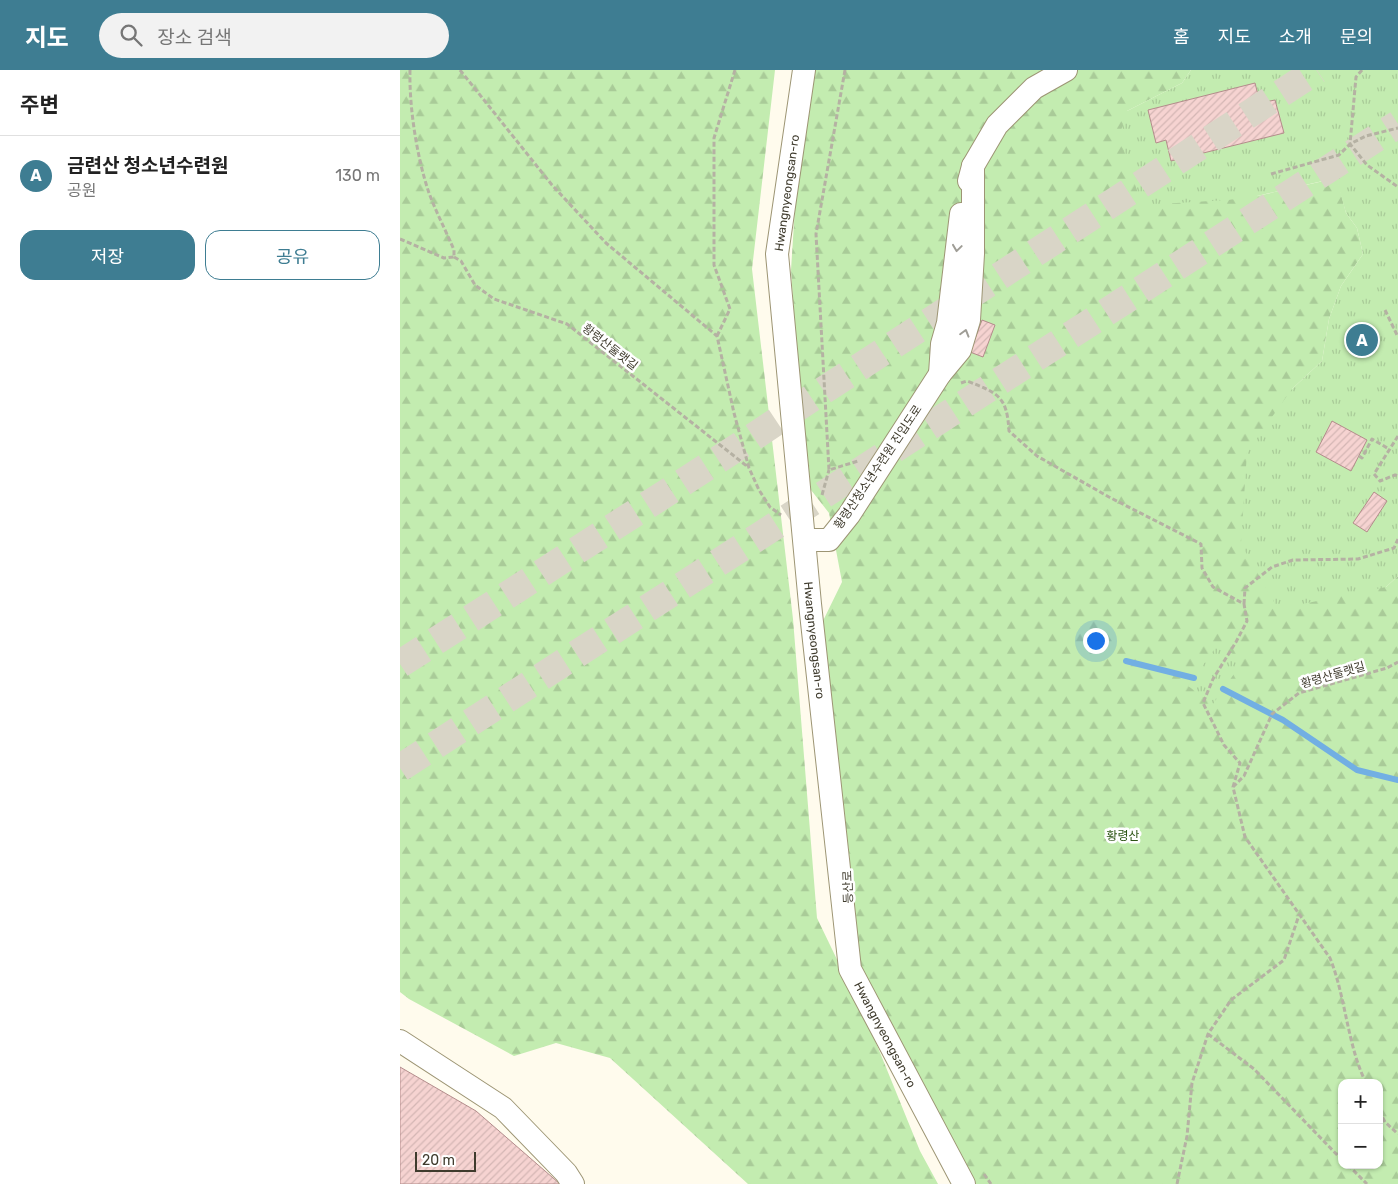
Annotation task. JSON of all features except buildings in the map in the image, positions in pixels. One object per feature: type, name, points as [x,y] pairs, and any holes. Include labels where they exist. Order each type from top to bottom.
[{"type":"street","name":"Hwangnyeongsan-ro","points":[[804,70],[778,254],[811,614],[850,969],[964,1184]]},
{"type":"street","name":"황령산청소년수련원 진입도로","points":[[805,540],[829,540],[849,514],[938,377],[942,344],[948,323],[964,196],[973,166],[997,125],[1034,88],[1066,70]]},
{"type":"street","points":[[400,1041],[503,1108],[566,1173],[573,1184]]},
{"type":"path","points":[[400,239],[444,258],[454,257],[454,250],[422,171],[413,111],[410,70]]},
{"type":"path","points":[[460,70],[552,186],[606,243],[716,336],[749,468],[759,490],[770,507],[779,514],[789,518],[803,517]]},
{"type":"path","points":[[716,336],[730,309],[714,265],[714,138],[735,70]]},
{"type":"path","points":[[845,70],[816,234],[829,470],[861,460]]},
{"type":"path","points":[[1362,70],[1356,77],[1350,144],[1367,165],[1398,187]]},
{"type":"path","points":[[1271,174],[1339,155],[1350,144],[1366,136],[1398,128]]},
{"type":"path","name":"황령산둘랫길","points":[[454,257],[460,261],[475,285],[494,299],[567,324],[749,468]]},
{"type":"path","points":[[1385,310],[1398,338]]},
{"type":"path","points":[[938,377],[948,388],[967,381],[998,396],[1008,412],[1009,431],[1038,456],[1109,497],[1201,544],[1202,568],[1213,587],[1244,604]]},
{"type":"path","points":[[1397,475],[1380,481],[1374,474],[1398,436]]},
{"type":"path","points":[[1359,456],[1362,458],[1372,439],[1389,449]]},
{"type":"path","points":[[1394,548],[1398,538]]},
{"type":"path","points":[[1364,1079],[1359,1069],[1339,980],[1330,958],[1246,837],[1232,787],[1240,763],[1224,745],[1204,703],[1213,679],[1247,621],[1244,604],[1245,588],[1272,567],[1293,560],[1358,560],[1398,546]]},
{"type":"path","name":"황령산둘랫길","points":[[1232,787],[1244,776],[1272,714],[1299,693],[1387,668],[1398,662]]},
{"type":"path","points":[[1177,1184],[1187,1136],[1192,1083],[1208,1034],[1232,1000],[1284,960],[1300,915]]},
{"type":"path","points":[[1208,1034],[1254,1068],[1338,1156]]},
{"type":"path","points":[[1383,1118],[1398,1134]]},
{"type":"path","points":[[980,1168],[991,1184]]},
{"type":"path","points":[[1352,1169],[1367,1184]]},
{"type":"green space","points":[[400,70],[775,70],[752,269],[793,619],[817,918],[870,1028],[920,1151],[938,1184],[748,1184],[610,1058],[556,1043],[514,1056],[409,999],[400,992]]},
{"type":"green space","name":"황령산","points":[[811,70],[1191,70],[1182,83],[1127,111],[1257,196],[1337,178],[1346,213],[1357,228],[1363,254],[1341,286],[1329,319],[1322,361],[1292,389],[1386,587],[1398,576],[1398,1184],[971,1184],[860,969],[849,853],[820,627],[842,582],[829,513],[811,490],[802,434],[791,270],[797,176]]},
{"type":"green space","points":[[1191,70],[1398,70],[1398,576],[1386,587],[1278,609],[1241,544],[1247,452],[1292,389],[1322,361],[1329,319],[1341,286],[1363,254],[1357,228],[1346,213],[1336,178],[1257,196],[1228,200],[1142,205],[1120,134],[1127,111],[1182,83]]},
{"type":"green space","points":[[1218,644],[1243,661],[1213,704],[1188,686]]},
{"type":"waterway","points":[[1126,661],[1194,678]]},
{"type":"waterway","points":[[1223,689],[1283,720],[1357,770],[1398,780]]},
{"type":"tunnel","points":[[400,664],[741,445],[1317,70]]},
{"type":"tunnel","points":[[400,768],[1398,124]]},
{"type":"place","name":"금련산 청소년수련원","points":[[1362,340]]}]
